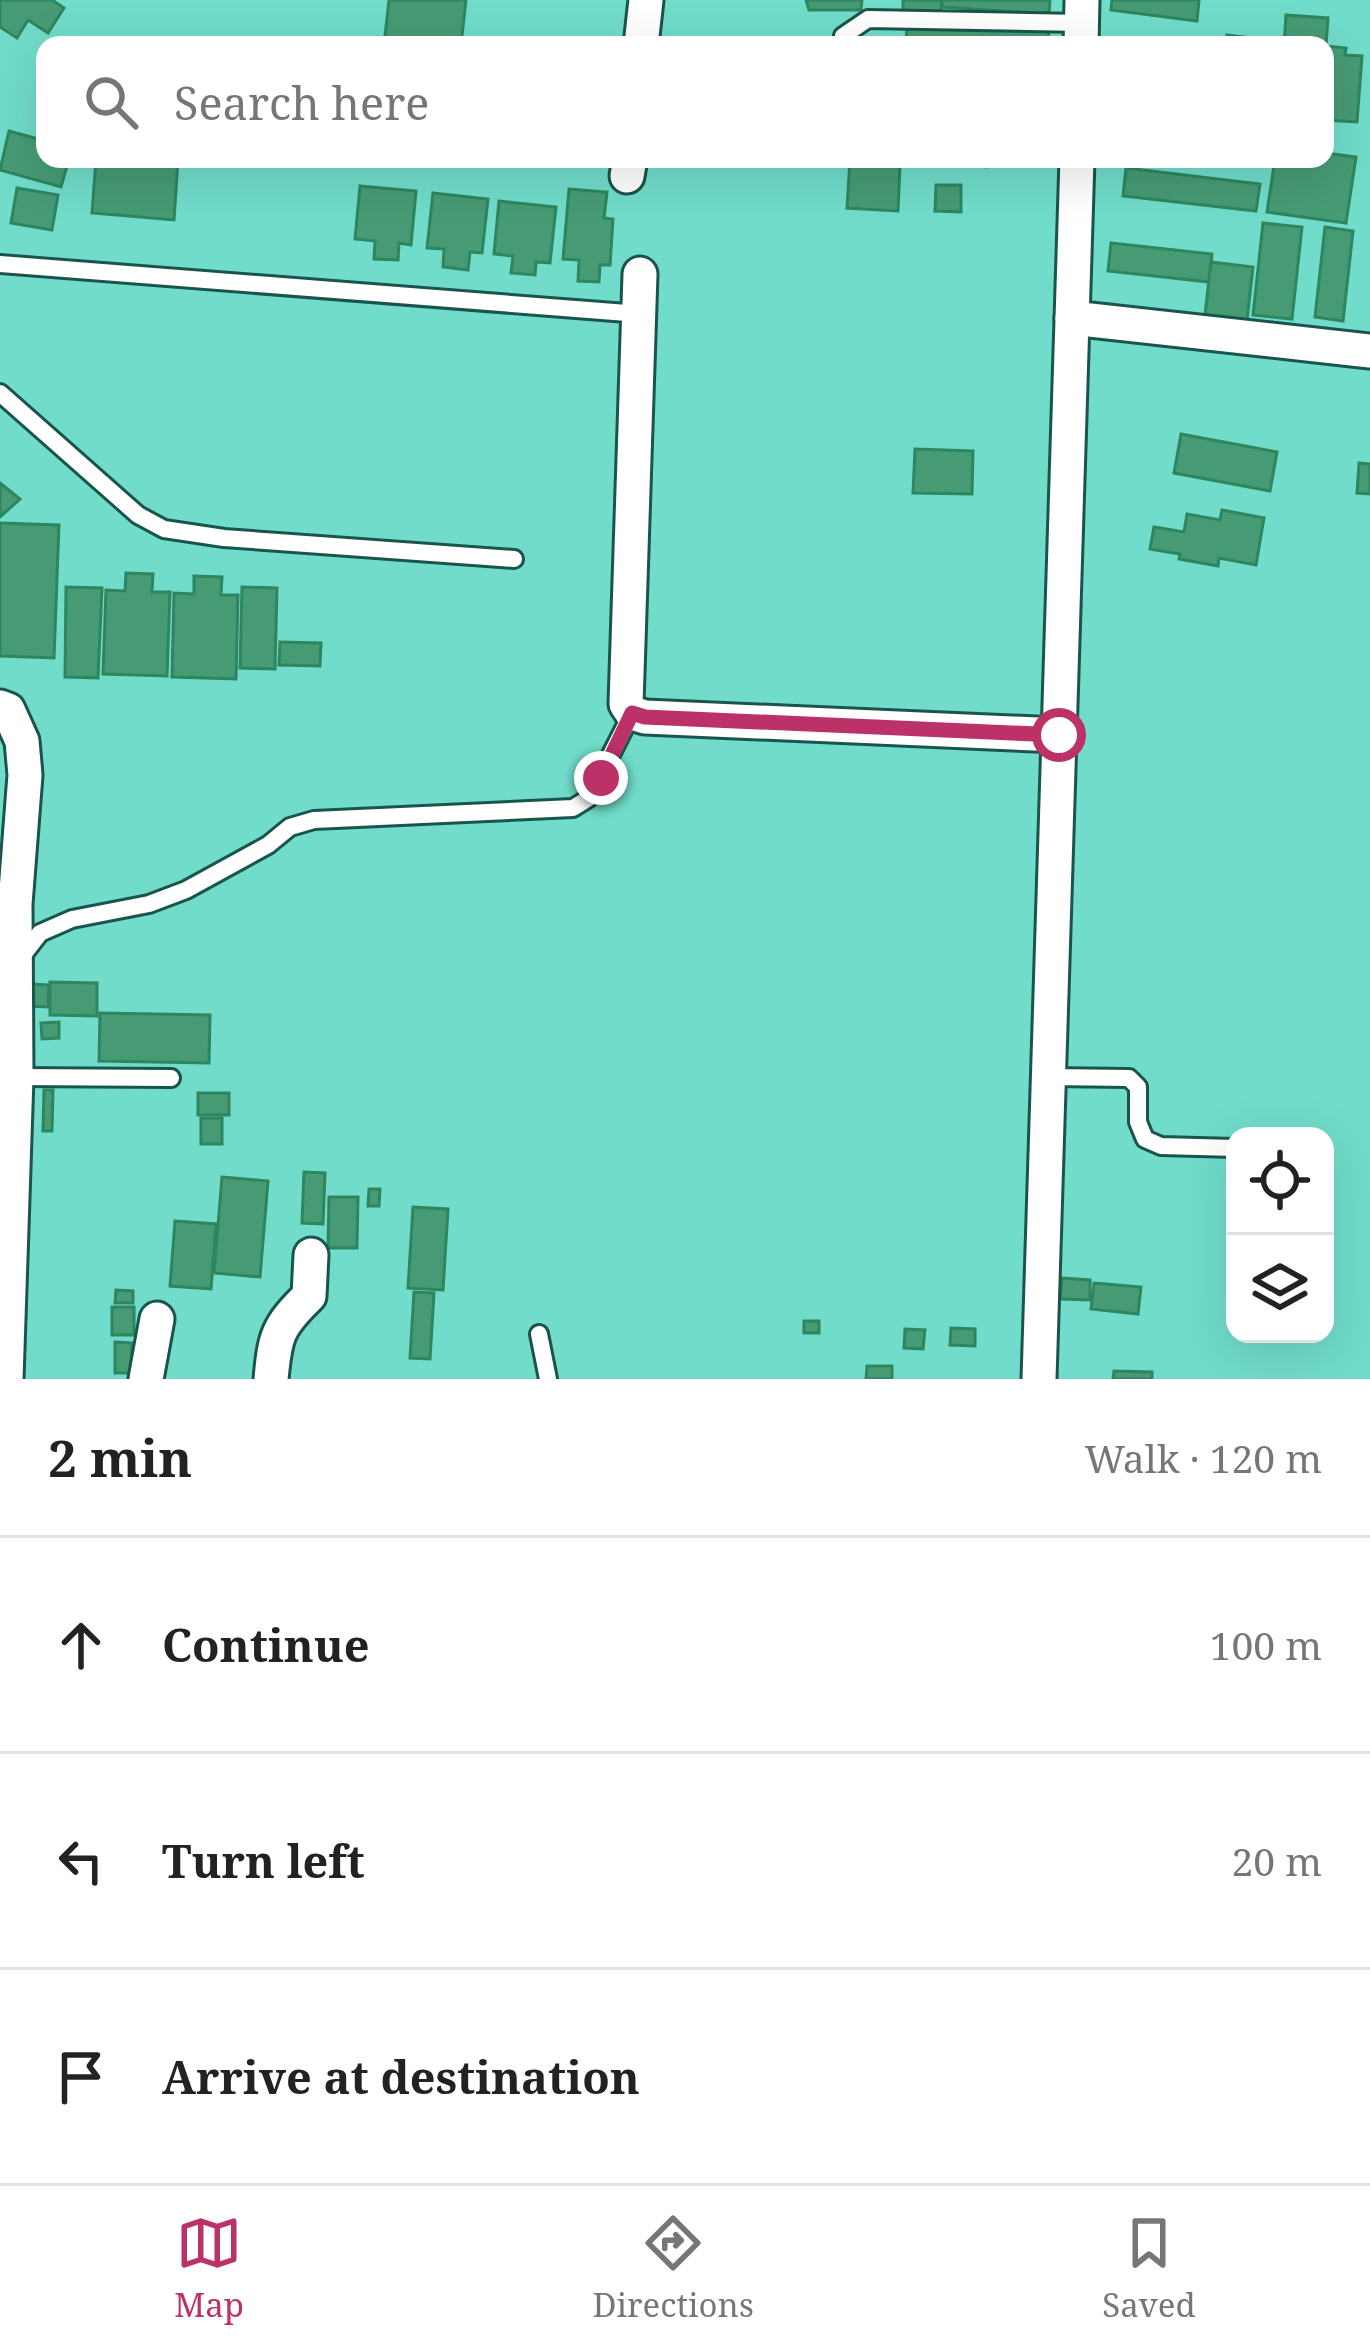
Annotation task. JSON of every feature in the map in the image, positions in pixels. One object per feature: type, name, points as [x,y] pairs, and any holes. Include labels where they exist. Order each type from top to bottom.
[{"type":"street","points":[[642,36],[646,0]]},
{"type":"street","points":[[1039,1379],[1077,168]]},
{"type":"street","points":[[640,274],[626,704],[632,713],[1059,735]]},
{"type":"street","points":[[1072,318],[1370,351]]},
{"type":"street","points":[[0,707],[8,710],[22,741],[25,775],[9,861],[17,962],[5,1379]]},
{"type":"street","points":[[272,1379],[274,1340],[309,1296],[311,1255]]},
{"type":"street","points":[[146,1379],[158,1319]]},
{"type":"lane","points":[[843,36],[868,19],[1082,23]]},
{"type":"lane","points":[[0,264],[640,314]]},
{"type":"lane","points":[[0,393],[138,515],[164,529],[224,538],[514,559]]},
{"type":"lane","points":[[17,962],[40,932],[72,919],[149,904],[186,890],[268,845],[290,827],[314,820],[573,808],[589,798],[632,713]]},
{"type":"lane","points":[[16,1078],[171,1078]]},
{"type":"lane","points":[[1048,1078],[1129,1078],[1138,1087],[1138,1122],[1145,1139],[1161,1146],[1226,1148]]},
{"type":"lane","points":[[539,1334],[548,1379]]},
{"type":"building","points":[[0,0],[52,0],[64,8],[48,33],[28,20],[17,38],[0,27]]},
{"type":"building","points":[[389,0],[466,0],[462,36],[385,36]]},
{"type":"building","points":[[806,0],[862,0],[861,10],[809,10]]},
{"type":"building","points":[[903,0],[942,0],[941,13],[903,10]]},
{"type":"building","points":[[942,0],[1050,0],[1049,14],[942,7]]},
{"type":"building","points":[[1112,0],[1199,0],[1197,21],[1111,10]]},
{"type":"building","points":[[1286,15],[1328,18],[1327,36],[1285,36]]},
{"type":"building","points":[[907,24],[1049,30],[1049,36],[906,36]]},
{"type":"building","points":[[1334,47],[1346,48],[1345,55],[1362,56],[1357,122],[1334,121]]},
{"type":"building","points":[[9,131],[36,138],[36,168],[66,168],[61,187],[0,170]]},
{"type":"building","points":[[1334,154],[1356,157],[1346,223],[1267,212],[1274,168],[1334,168]]},
{"type":"building","points":[[95,168],[178,168],[174,220],[92,213]]},
{"type":"building","points":[[849,168],[900,168],[898,211],[847,208]]},
{"type":"building","points":[[1126,168],[1260,184],[1256,211],[1123,196]]},
{"type":"building","points":[[936,185],[961,185],[961,212],[935,211]]},
{"type":"building","points":[[360,186],[416,191],[411,245],[399,243],[398,260],[374,259],[375,241],[355,239]]},
{"type":"building","points":[[17,188],[58,195],[52,230],[11,223]]},
{"type":"building","points":[[569,189],[607,192],[604,218],[613,219],[610,265],[600,265],[599,282],[578,281],[579,260],[563,259]]},
{"type":"building","points":[[433,193],[488,199],[482,253],[470,252],[468,270],[443,267],[444,249],[427,248]]},
{"type":"building","points":[[499,201],[556,207],[550,263],[536,262],[535,275],[511,273],[513,256],[494,254]]},
{"type":"building","points":[[1263,223],[1302,227],[1292,319],[1253,315]]},
{"type":"building","points":[[1325,227],[1353,231],[1343,321],[1315,317]]},
{"type":"building","points":[[1111,243],[1212,254],[1209,282],[1108,271]]},
{"type":"building","points":[[1211,262],[1253,267],[1247,320],[1205,315]]},
{"type":"building","points":[[1181,434],[1277,452],[1270,491],[1174,473]]},
{"type":"building","points":[[915,449],[973,451],[972,494],[913,493]]},
{"type":"building","points":[[1359,463],[1370,464],[1370,494],[1357,493]]},
{"type":"building","points":[[0,483],[20,499],[0,517]]},
{"type":"building","points":[[1222,510],[1264,518],[1256,565],[1219,558],[1218,566],[1150,549],[1154,527],[1184,532],[1187,514],[1220,520]]},
{"type":"building","points":[[0,523],[59,525],[54,658],[0,656]]},
{"type":"building","points":[[126,573],[153,574],[152,592],[170,592],[167,676],[103,674],[106,590],[125,591]]},
{"type":"building","points":[[194,576],[222,577],[221,595],[238,595],[236,679],[172,677],[174,593],[194,594]]},
{"type":"building","points":[[66,587],[102,588],[98,678],[65,677]]},
{"type":"building","points":[[242,587],[277,588],[275,669],[240,668]]},
{"type":"building","points":[[280,642],[321,643],[320,666],[279,665]]},
{"type":"building","points":[[50,982],[97,983],[97,1016],[50,1015]]},
{"type":"building","points":[[28,984],[49,985],[48,1007],[27,1006]]},
{"type":"building","points":[[100,1013],[210,1015],[209,1063],[99,1061]]},
{"type":"building","points":[[59,1022],[59,1038],[42,1039],[41,1023]]},
{"type":"building","points":[[44,1090],[53,1090],[52,1131],[43,1131]]},
{"type":"building","points":[[198,1093],[229,1093],[229,1115],[198,1115]]},
{"type":"building","points":[[201,1118],[222,1118],[222,1144],[201,1144]]},
{"type":"building","points":[[304,1172],[325,1173],[323,1224],[302,1223]]},
{"type":"building","points":[[222,1177],[268,1181],[260,1277],[214,1273]]},
{"type":"building","points":[[369,1189],[380,1189],[379,1206],[368,1206]]},
{"type":"building","points":[[329,1197],[358,1197],[357,1248],[328,1248]]},
{"type":"building","points":[[413,1207],[448,1209],[443,1290],[408,1288]]},
{"type":"building","points":[[175,1221],[216,1224],[211,1289],[170,1286]]},
{"type":"building","points":[[1062,1278],[1090,1280],[1090,1300],[1060,1299]]},
{"type":"building","points":[[1094,1283],[1141,1287],[1138,1314],[1091,1309]]},
{"type":"building","points":[[116,1290],[133,1291],[133,1303],[115,1303]]},
{"type":"building","points":[[414,1292],[434,1293],[430,1359],[410,1358]]},
{"type":"building","points":[[112,1307],[134,1307],[134,1335],[112,1335]]},
{"type":"building","points":[[804,1321],[819,1321],[819,1333],[804,1333]]},
{"type":"building","points":[[951,1328],[975,1329],[975,1346],[950,1345]]},
{"type":"building","points":[[905,1329],[925,1330],[923,1349],[904,1348]]},
{"type":"building","points":[[115,1342],[132,1343],[131,1373],[115,1373]]},
{"type":"building","points":[[867,1366],[892,1366],[892,1379],[866,1379]]},
{"type":"building","points":[[1114,1371],[1152,1372],[1152,1379],[1113,1379]]},
{"type":"route","points":[[601,778],[632,713],[1059,735]]}]
